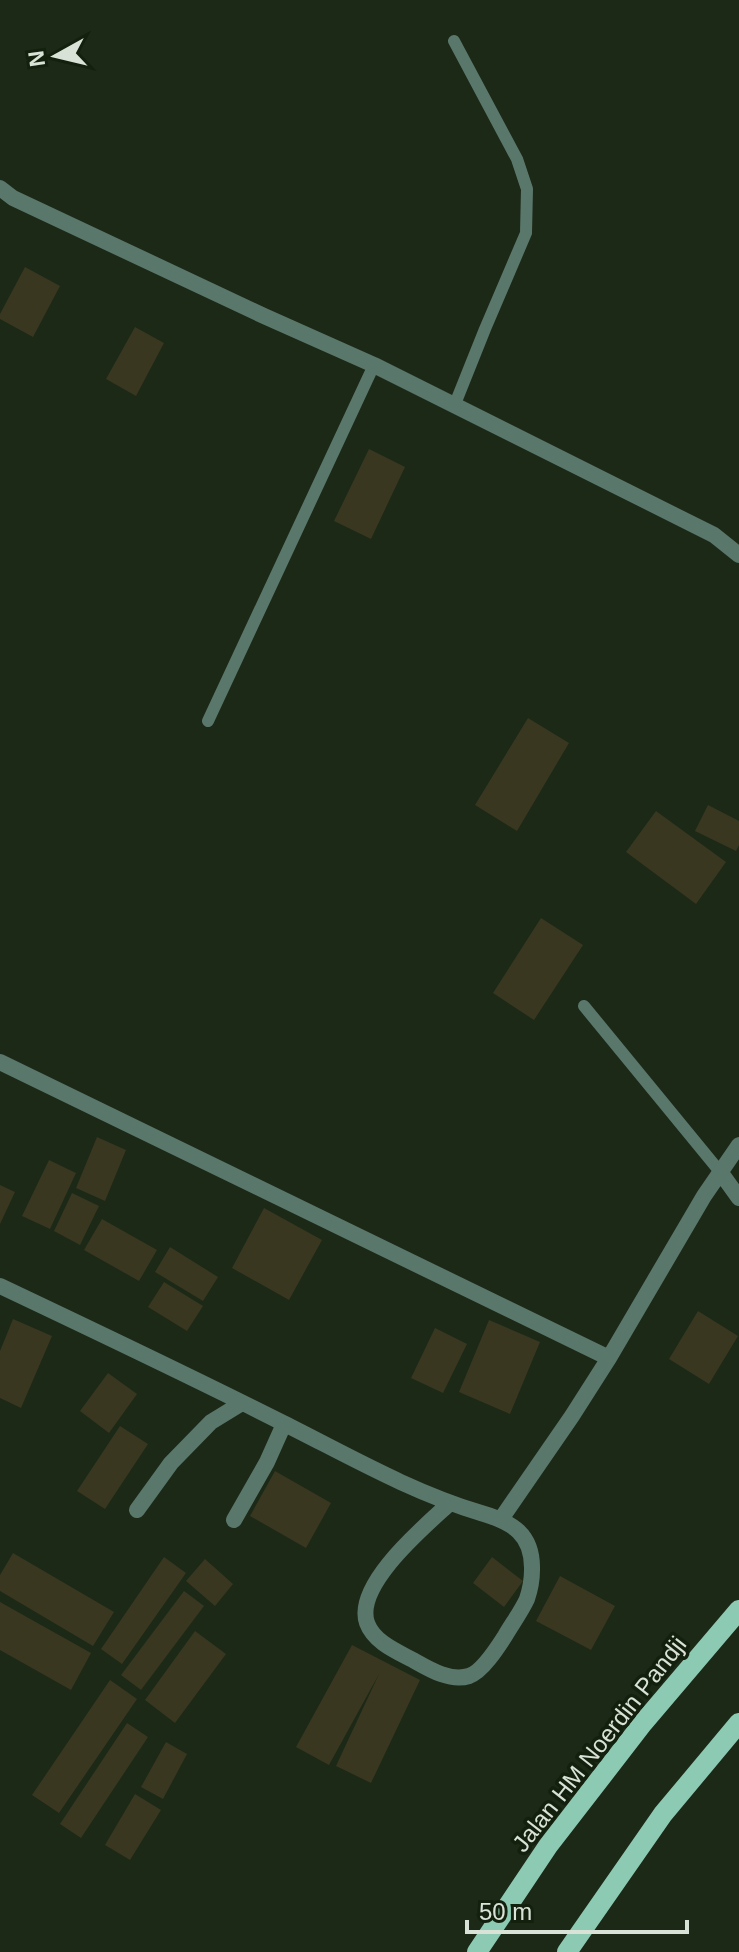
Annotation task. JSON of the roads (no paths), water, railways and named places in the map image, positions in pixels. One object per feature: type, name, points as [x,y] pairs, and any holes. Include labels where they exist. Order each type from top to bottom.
[{"type":"main road","name":"Jalan HM Noerdin Pandji","points":[[477,1952],[548,1846],[643,1723],[739,1610]]},
{"type":"main road","points":[[567,1952],[663,1814],[739,1723]]},
{"type":"street","points":[[0,188],[13,198],[455,404],[714,535],[739,555]]},
{"type":"street","points":[[0,1062],[609,1358]]},
{"type":"street","points":[[501,1519],[609,1358],[697,1208],[739,1145]]},
{"type":"street","points":[[721,1173],[739,1198]]},
{"type":"street","points":[[0,1286],[412,1488],[501,1519],[521,1532],[531,1553],[532,1574],[527,1600],[480,1670],[469,1676],[452,1677],[430,1670],[390,1648],[376,1637],[366,1621],[369,1594],[382,1574],[404,1546],[450,1503]]},
{"type":"street","points":[[137,1510],[171,1463],[211,1422],[242,1403]]},
{"type":"street","points":[[234,1520],[267,1462],[284,1424]]},
{"type":"lane","points":[[454,41],[517,159],[527,189],[526,233],[455,404]]},
{"type":"lane","points":[[208,721],[374,365]]},
{"type":"lane","points":[[584,1006],[721,1173]]}]
